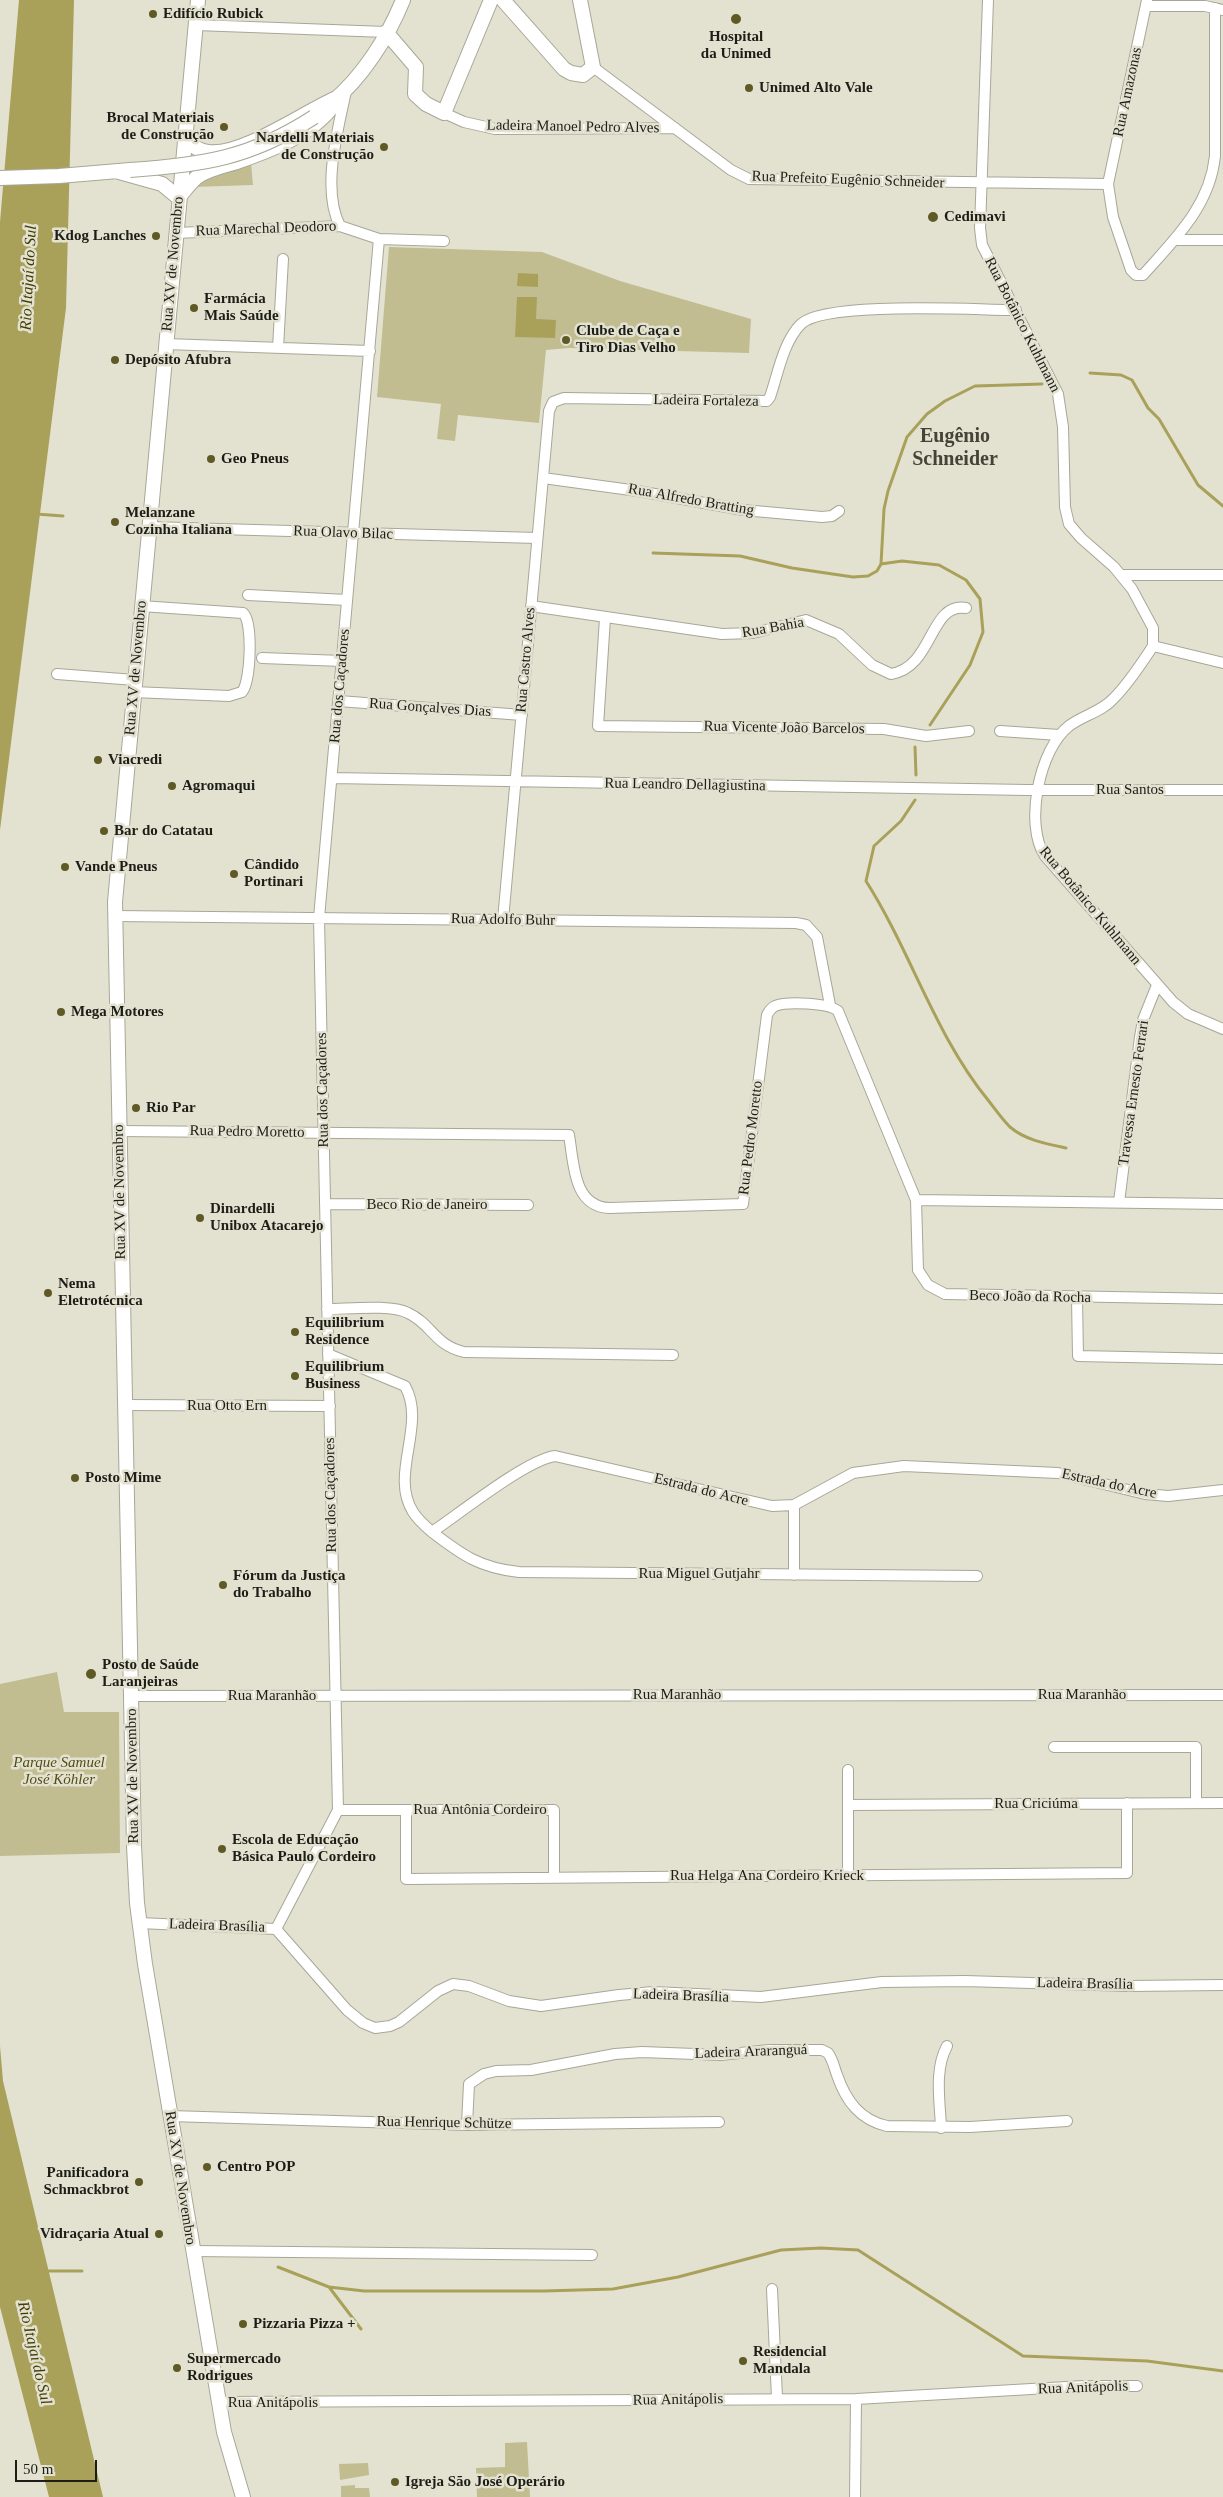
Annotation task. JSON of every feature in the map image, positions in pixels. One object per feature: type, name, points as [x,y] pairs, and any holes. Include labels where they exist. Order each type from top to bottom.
[{"type":"main road","name":"Rua XV de Novembro","points":[[198,0],[141,606],[115,916],[134,1846],[139,1923],[192,2251],[219,2402],[228,2448],[243,2497]]},
{"type":"main road","points":[[112,171],[162,184],[179,198],[191,182],[208,171],[268,150],[315,120],[342,93],[386,32],[403,0]]},
{"type":"main road","points":[[386,32],[416,67],[415,94],[426,104],[444,113],[491,0]]},
{"type":"main road","points":[[503,0],[564,69],[571,73],[583,75],[593,67],[580,0]]},
{"type":"main road","points":[[185,140],[200,150],[220,153],[284,127],[342,93]]},
{"type":"main road","points":[[0,178],[59,176],[189,166],[240,155],[315,120]]},
{"type":"main road","points":[[240,145],[268,150]]},
{"type":"main road","points":[[208,171],[220,153]]},
{"type":"street","name":"Rua Botânico Kuhlmann","points":[[988,0],[981,183],[980,228],[982,245],[1058,394],[1063,427],[1065,508],[1069,524],[1081,538],[1122,575],[1149,618],[1153,628],[1153,646],[1116,698],[1099,710],[1069,726],[1059,735],[1047,757],[1038,790],[1035,824],[1039,847],[1157,986],[1188,1014],[1223,1029]]},
{"type":"street","points":[[1108,184],[1113,217],[1131,270],[1136,275],[1143,275],[1174,240],[1203,200],[1214,168],[1219,9],[1147,3]]},
{"type":"street","name":"Rua Amazonas","points":[[1108,184],[1147,3]]},
{"type":"street","points":[[196,25],[386,32]]},
{"type":"street","name":"Rua Prefeito Eugênio Schneider","points":[[593,67],[731,170],[749,179],[1108,184]]},
{"type":"street","points":[[340,226],[334,213],[332,190],[342,93]]},
{"type":"street","name":"Ladeira Manoel Pedro Alves","points":[[444,113],[474,125],[506,129],[675,128]]},
{"type":"street","points":[[315,120],[337,133]]},
{"type":"street","name":"Rua Marechal Deodoro","points":[[176,233],[340,226],[379,239],[444,241]]},
{"type":"street","name":"Rua dos Caçadores","points":[[276,1929],[338,1810],[319,918],[379,239]]},
{"type":"street","points":[[1174,240],[1223,240]]},
{"type":"street","points":[[278,348],[283,258]]},
{"type":"street","name":"Ladeira Fortaleza","points":[[553,402],[564,398],[767,401],[770,398],[794,334],[802,323],[814,316],[861,309],[1016,310]]},
{"type":"street","points":[[165,344],[370,351]]},
{"type":"street","name":"Rua Castro Alves","points":[[503,920],[548,411],[553,402]]},
{"type":"street","name":"Rua Alfredo Bratting","points":[[543,478],[638,490],[744,510],[822,517],[832,516],[839,511]]},
{"type":"street","name":"Rua Olavo Bilac","points":[[149,527],[537,538]]},
{"type":"street","points":[[1122,575],[1223,575]]},
{"type":"street","points":[[248,595],[348,600]]},
{"type":"street","points":[[57,674],[134,686],[229,696],[242,692],[248,679],[249,621],[242,613],[141,606]]},
{"type":"street","name":"Rua Bahia","points":[[531,606],[605,618],[737,635],[806,620],[839,634],[872,665],[891,674],[908,668],[918,659],[935,628],[947,612],[957,607],[966,608]]},
{"type":"street","name":"Rua Vicente João Barcelos","points":[[605,618],[598,726],[884,729],[926,736],[969,731]]},
{"type":"street","points":[[1153,646],[1223,663]]},
{"type":"street","points":[[262,658],[342,661]]},
{"type":"street","name":"Rua Gonçalves Dias","points":[[338,701],[522,715]]},
{"type":"street","points":[[1000,731],[1059,735]]},
{"type":"street","name":"Rua Leandro Dellagiustina","points":[[332,778],[1038,790]]},
{"type":"street","name":"Rua Santos","points":[[1038,790],[1223,790]]},
{"type":"street","name":"Rua Adolfo Buhr","points":[[115,916],[796,922],[806,926],[817,937],[830,1005]]},
{"type":"street","name":"Travessa Ernesto Ferrari","points":[[1119,1202],[1140,1037],[1143,1020],[1157,986]]},
{"type":"street","name":"Rua Pedro Moretto","points":[[119,1131],[569,1135],[579,1184],[588,1202],[594,1206],[609,1208],[743,1204],[770,1010],[782,1005],[830,1005]]},
{"type":"street","points":[[830,1005],[838,1011],[916,1200],[1223,1204]]},
{"type":"street","name":"Beco João da Rocha","points":[[916,1200],[918,1270],[922,1278],[934,1290],[955,1295],[1223,1299]]},
{"type":"street","name":"Beco Rio de Janeiro","points":[[325,1204],[528,1205]]},
{"type":"street","points":[[1077,1298],[1078,1356],[1223,1359]]},
{"type":"street","points":[[328,1309],[383,1309],[408,1312],[419,1320],[442,1344],[452,1350],[464,1352],[673,1356]]},
{"type":"street","points":[[328,1354],[405,1386],[411,1401],[412,1419],[405,1471],[407,1501],[413,1512],[432,1532]]},
{"type":"street","name":"Rua Otto Ern","points":[[125,1406],[330,1406]]},
{"type":"street","name":"Estrada do Acre","points":[[432,1532],[528,1466],[554,1456],[761,1504],[794,1505],[853,1473],[904,1466],[1058,1473],[1130,1490],[1168,1496],[1223,1490]]},
{"type":"street","points":[[794,1505],[794,1574]]},
{"type":"street","name":"Rua Miguel Gutjahr","points":[[432,1532],[468,1559],[500,1570],[519,1572],[977,1576]]},
{"type":"street","name":"Rua Maranhão","points":[[131,1696],[1223,1694]]},
{"type":"street","points":[[1054,1747],[1196,1746],[1196,1803]]},
{"type":"street","points":[[848,1770],[848,1875]]},
{"type":"street","name":"Rua Helga Ana Cordeiro Krieck","points":[[406,1810],[406,1878],[1127,1873],[1127,1803]]},
{"type":"street","name":"Rua Criciúma","points":[[848,1805],[1223,1803]]},
{"type":"street","name":"Rua Antônia Cordeiro","points":[[338,1810],[554,1810],[554,1877]]},
{"type":"street","name":"Ladeira Brasília","points":[[139,1923],[276,1929],[346,2010],[363,2023],[375,2028],[390,2026],[399,2022],[438,1991],[453,1984],[469,1986],[509,2002],[541,2006],[636,1993],[761,1998],[858,1984],[900,1981],[1129,1986],[1223,1985]]},
{"type":"street","points":[[941,2128],[939,2075],[942,2055],[947,2046]]},
{"type":"street","name":"Ladeira Araranguá","points":[[467,2125],[469,2084],[484,2074],[496,2071],[531,2070],[615,2054],[652,2052],[720,2056],[769,2050],[813,2050],[828,2053],[849,2101],[866,2118],[887,2126],[941,2128],[1067,2122]]},
{"type":"street","name":"Rua Henrique Schütze","points":[[170,2116],[467,2125],[719,2122]]},
{"type":"street","points":[[192,2251],[592,2255]]},
{"type":"street","points":[[772,2288],[777,2398]]},
{"type":"street","name":"Rua Anitápolis","points":[[219,2402],[494,2403],[777,2398],[856,2399],[1084,2386],[1137,2386]]},
{"type":"street","points":[[855,2497],[856,2399]]},
{"type":"green space","points":[[251,163],[253,185],[193,187],[196,180]]},
{"type":"green space","name":"Clube de Caça e Tiro Dias Velho","points":[[389,247],[542,252],[620,281],[751,319],[749,353],[569,348],[546,350],[539,423],[458,415],[455,441],[437,439],[441,404],[377,397]]},
{"type":"green space","name":"Parque Samuel José Köhler","points":[[57,1672],[64,1712],[119,1712],[120,1853],[0,1856],[0,1684]]},
{"type":"green space","points":[[527,2442],[530,2497],[477,2497],[476,2468],[505,2467],[505,2443]]},
{"type":"green space","points":[[368,2463],[369,2475],[340,2480],[339,2464]]},
{"type":"green space","points":[[355,2485],[355,2488],[369,2488],[370,2497],[341,2497],[341,2486]]},
{"type":"water","name":"Rio Itajaí do Sul","points":[[19,0],[74,0],[66,308],[0,830],[0,222]]},
{"type":"water","points":[[518,273],[538,274],[538,287],[517,286]]},
{"type":"water","points":[[517,297],[537,297],[536,319],[556,320],[555,338],[515,337]]},
{"type":"water","name":"Rio Itajaí do Sul","points":[[0,2046],[3,2081],[103,2497],[49,2497],[0,2307]]},
{"type":"waterway","points":[[1090,373],[1121,375],[1132,380],[1148,408],[1159,419],[1198,485],[1223,506]]},
{"type":"waterway","points":[[653,553],[740,556],[792,568],[853,577],[868,576],[877,571],[881,564],[884,509],[888,491],[907,437],[927,414],[945,401],[975,386],[1042,384]]},
{"type":"waterway","points":[[36,514],[63,516]]},
{"type":"waterway","points":[[881,564],[902,561],[939,565],[966,580],[980,599],[983,632],[970,665],[930,725]]},
{"type":"waterway","points":[[915,747],[916,775]]},
{"type":"waterway","points":[[915,800],[901,821],[874,846],[866,881],[897,936],[938,1021],[969,1075],[1010,1127],[1036,1141],[1066,1148]]},
{"type":"waterway","points":[[329,2287],[364,2291],[613,2289],[678,2277],[781,2250],[821,2248],[858,2250],[1023,2356],[1147,2361],[1223,2371]]},
{"type":"waterway","points":[[278,2267],[329,2287],[361,2329]]},
{"type":"waterway","points":[[45,2271],[82,2271]]},
{"type":"place","name":"Edifício Rubick","points":[[153,14]]},
{"type":"place","name":"Hospital da Unimed","points":[[736,19]]},
{"type":"place","name":"Unimed Alto Vale","points":[[749,88]]},
{"type":"place","name":"Brocal Materiais de Construção","points":[[224,127]]},
{"type":"place","name":"Nardelli Materiais de Construção","points":[[384,147]]},
{"type":"place","name":"Cedimavi","points":[[933,217]]},
{"type":"place","name":"Kdog Lanches","points":[[156,236]]},
{"type":"place","name":"Farmácia Mais Saúde","points":[[194,308]]},
{"type":"place","name":"Clube de Caça e Tiro Dias Velho","points":[[566,340]]},
{"type":"place","name":"Depósito Afubra","points":[[115,360]]},
{"type":"place","name":"Geo Pneus","points":[[211,459]]},
{"type":"place","name":"Melanzane Cozinha Italiana","points":[[115,522]]},
{"type":"place","name":"Viacredi","points":[[98,760]]},
{"type":"place","name":"Agromaqui","points":[[172,786]]},
{"type":"place","name":"Bar do Catatau","points":[[104,831]]},
{"type":"place","name":"Vande Pneus","points":[[65,867]]},
{"type":"place","name":"Cândido Portinari","points":[[234,874]]},
{"type":"place","name":"Mega Motores","points":[[61,1012]]},
{"type":"place","name":"Rio Par","points":[[136,1108]]},
{"type":"place","name":"Dinardelli Unibox Atacarejo","points":[[200,1218]]},
{"type":"place","name":"Nema Eletrotécnica","points":[[48,1293]]},
{"type":"place","name":"Equilibrium Residence","points":[[295,1332]]},
{"type":"place","name":"Equilibrium Business","points":[[295,1376]]},
{"type":"place","name":"Posto Mime","points":[[75,1478]]},
{"type":"place","name":"Fórum da Justiça do Trabalho","points":[[223,1585]]},
{"type":"place","name":"Posto de Saúde Laranjeiras","points":[[91,1674]]},
{"type":"place","name":"Escola de Educação Básica Paulo Cordeiro","points":[[222,1849]]},
{"type":"place","name":"Centro POP","points":[[207,2167]]},
{"type":"place","name":"Panificadora Schmackbrot","points":[[139,2182]]},
{"type":"place","name":"Vidraçaria Atual","points":[[159,2234]]},
{"type":"place","name":"Pizzaria Pizza +","points":[[243,2324]]},
{"type":"place","name":"Residencial Mandala","points":[[743,2361]]},
{"type":"place","name":"Supermercado Rodrigues","points":[[177,2368]]},
{"type":"place","name":"Igreja São José Operário","points":[[395,2482]]},
{"type":"district","name":"Eugênio Schneider","points":[[955,448]]}]
